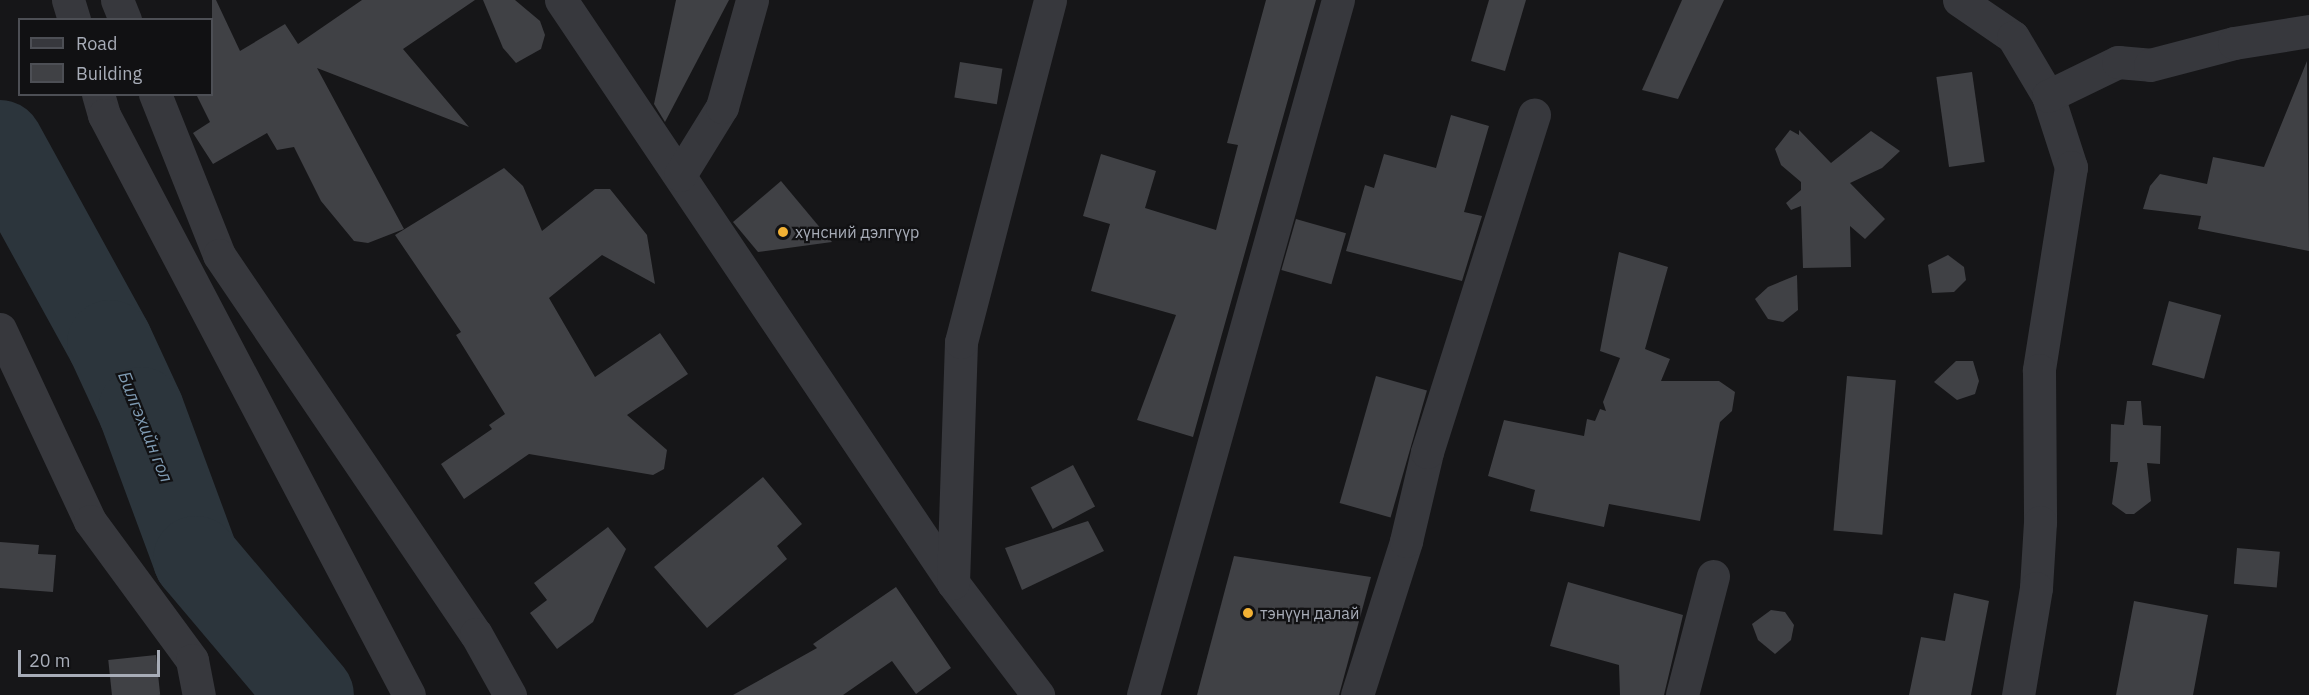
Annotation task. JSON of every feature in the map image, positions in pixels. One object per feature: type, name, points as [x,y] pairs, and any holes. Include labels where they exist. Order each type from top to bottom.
[{"type":"street","points":[[68,0],[73,18]]},
{"type":"street","points":[[117,0],[124,18]]},
{"type":"street","points":[[561,0],[954,583],[1038,695]]},
{"type":"street","points":[[680,175],[722,107],[752,0]]},
{"type":"street","points":[[954,583],[961,342],[1050,0]]},
{"type":"street","points":[[1143,695],[1338,0]]},
{"type":"street","points":[[1959,0],[2013,37],[2049,96],[2071,167],[2039,370],[2037,577],[2018,695]]},
{"type":"street","points":[[2049,96],[2118,62],[2150,65],[2234,44],[2309,32]]},
{"type":"street","points":[[99,96],[104,115],[409,695]]},
{"type":"street","points":[[156,96],[219,255],[476,634],[510,695]]},
{"type":"street","points":[[1357,695],[1406,541],[1427,452],[1534,115]]},
{"type":"street","points":[[0,330],[90,521],[192,660],[199,695]]},
{"type":"street","points":[[1682,695],[1713,576]]},
{"type":"building","points":[[212,0],[216,0],[240,51],[285,24],[298,44],[362,0],[475,0],[403,49],[469,127],[317,68],[404,229],[368,243],[354,241],[321,201],[294,147],[277,150],[267,133],[213,164],[193,133],[210,122],[197,96],[213,96]]},
{"type":"building","points":[[483,0],[515,0],[540,21],[545,35],[541,49],[516,63],[503,48]]},
{"type":"building","points":[[676,0],[729,0],[665,122],[654,104]]},
{"type":"building","points":[[1266,0],[1316,0],[1193,437],[1137,420],[1176,315],[1091,291],[1110,224],[1083,216],[1101,154],[1156,171],[1145,208],[1216,230],[1238,145],[1227,143]]},
{"type":"building","points":[[1489,0],[1526,0],[1505,71],[1471,61]]},
{"type":"building","points":[[1682,0],[1724,0],[1678,99],[1642,90]]},
{"type":"building","points":[[2307,61],[2309,251],[2198,229],[2201,216],[2143,209],[2150,186],[2160,174],[2207,184],[2213,157],[2264,167]]},
{"type":"building","points":[[960,62],[1002,69],[997,104],[954,98]]},
{"type":"building","points":[[1972,72],[1985,162],[1949,167],[1936,77]]},
{"type":"building","points":[[1451,115],[1489,126],[1464,212],[1482,216],[1462,281],[1346,251],[1365,185],[1374,188],[1384,154],[1436,168]]},
{"type":"building","points":[[1790,130],[1799,135],[1799,130],[1831,163],[1871,131],[1900,151],[1882,168],[1850,183],[1885,219],[1865,239],[1850,226],[1851,267],[1803,268],[1801,206],[1791,210],[1786,203],[1801,190],[1801,182],[1781,165],[1775,149]]},
{"type":"building","points":[[504,168],[523,186],[542,231],[595,189],[610,189],[647,235],[655,284],[602,255],[549,298],[595,377],[660,333],[688,374],[627,415],[667,450],[664,469],[653,475],[529,454],[464,499],[441,464],[492,429],[489,425],[505,414],[456,335],[461,332],[395,235]]},
{"type":"building","name":"хүнсний дэлгүүр","points":[[781,181],[832,242],[758,252],[733,222]]},
{"type":"building","points":[[1296,219],[1346,233],[1331,284],[1281,270]]},
{"type":"building","points":[[1619,252],[1668,267],[1645,349],[1670,359],[1661,381],[1719,381],[1735,392],[1732,411],[1720,422],[1700,521],[1609,504],[1604,527],[1530,511],[1535,490],[1488,476],[1504,420],[1584,436],[1587,419],[1595,421],[1600,409],[1606,411],[1603,402],[1620,358],[1600,351]]},
{"type":"building","points":[[1948,255],[1964,267],[1966,280],[1954,292],[1932,293],[1928,265]]},
{"type":"building","points":[[1797,275],[1798,310],[1783,322],[1768,319],[1755,299],[1768,287]]},
{"type":"building","points":[[2169,301],[2221,315],[2204,379],[2152,365]]},
{"type":"building","points":[[1956,361],[1973,361],[1979,381],[1975,394],[1957,400],[1934,382]]},
{"type":"building","points":[[1376,376],[1427,391],[1391,517],[1340,503]]},
{"type":"building","points":[[1847,376],[1896,380],[1882,535],[1833,530]]},
{"type":"building","points":[[2127,401],[2141,401],[2143,425],[2161,426],[2160,464],[2147,463],[2151,501],[2134,514],[2126,514],[2112,504],[2118,462],[2110,462],[2111,424],[2124,425]]},
{"type":"building","points":[[1073,465],[1095,506],[1053,529],[1031,488]]},
{"type":"building","points":[[763,477],[802,524],[777,546],[787,559],[707,628],[654,567]]},
{"type":"building","points":[[1088,521],[1104,551],[1022,590],[1005,548]]},
{"type":"building","points":[[608,527],[626,549],[593,622],[557,649],[530,613],[547,600],[534,583]]},
{"type":"building","points":[[0,542],[39,545],[38,554],[56,555],[53,592],[0,588]]},
{"type":"building","points":[[2237,548],[2280,552],[2277,588],[2234,584]]},
{"type":"building","points":[[1234,556],[1371,577],[1339,695],[1197,695]]},
{"type":"building","points":[[1568,582],[1683,615],[1664,695],[1620,695],[1619,665],[1550,646]]},
{"type":"building","points":[[896,587],[951,668],[916,694],[892,661],[843,695],[733,695],[817,648],[813,644]]},
{"type":"building","points":[[1954,593],[1989,601],[1971,695],[1909,695],[1921,637],[1945,641]]},
{"type":"building","points":[[2134,601],[2208,615],[2193,695],[2116,695]]},
{"type":"building","points":[[1771,610],[1785,612],[1794,625],[1791,640],[1775,654],[1758,640],[1752,624]]},
{"type":"building","points":[[156,655],[160,695],[112,695],[108,660]]},
{"type":"waterway","name":"Билгэхийн гол","points":[[0,143],[110,343],[141,410],[196,559],[311,695]]},
{"type":"place","name":"хүнсний дэлгүүр","points":[[783,232]]},
{"type":"place","name":"тэнүүн далай","points":[[1248,613]]}]
